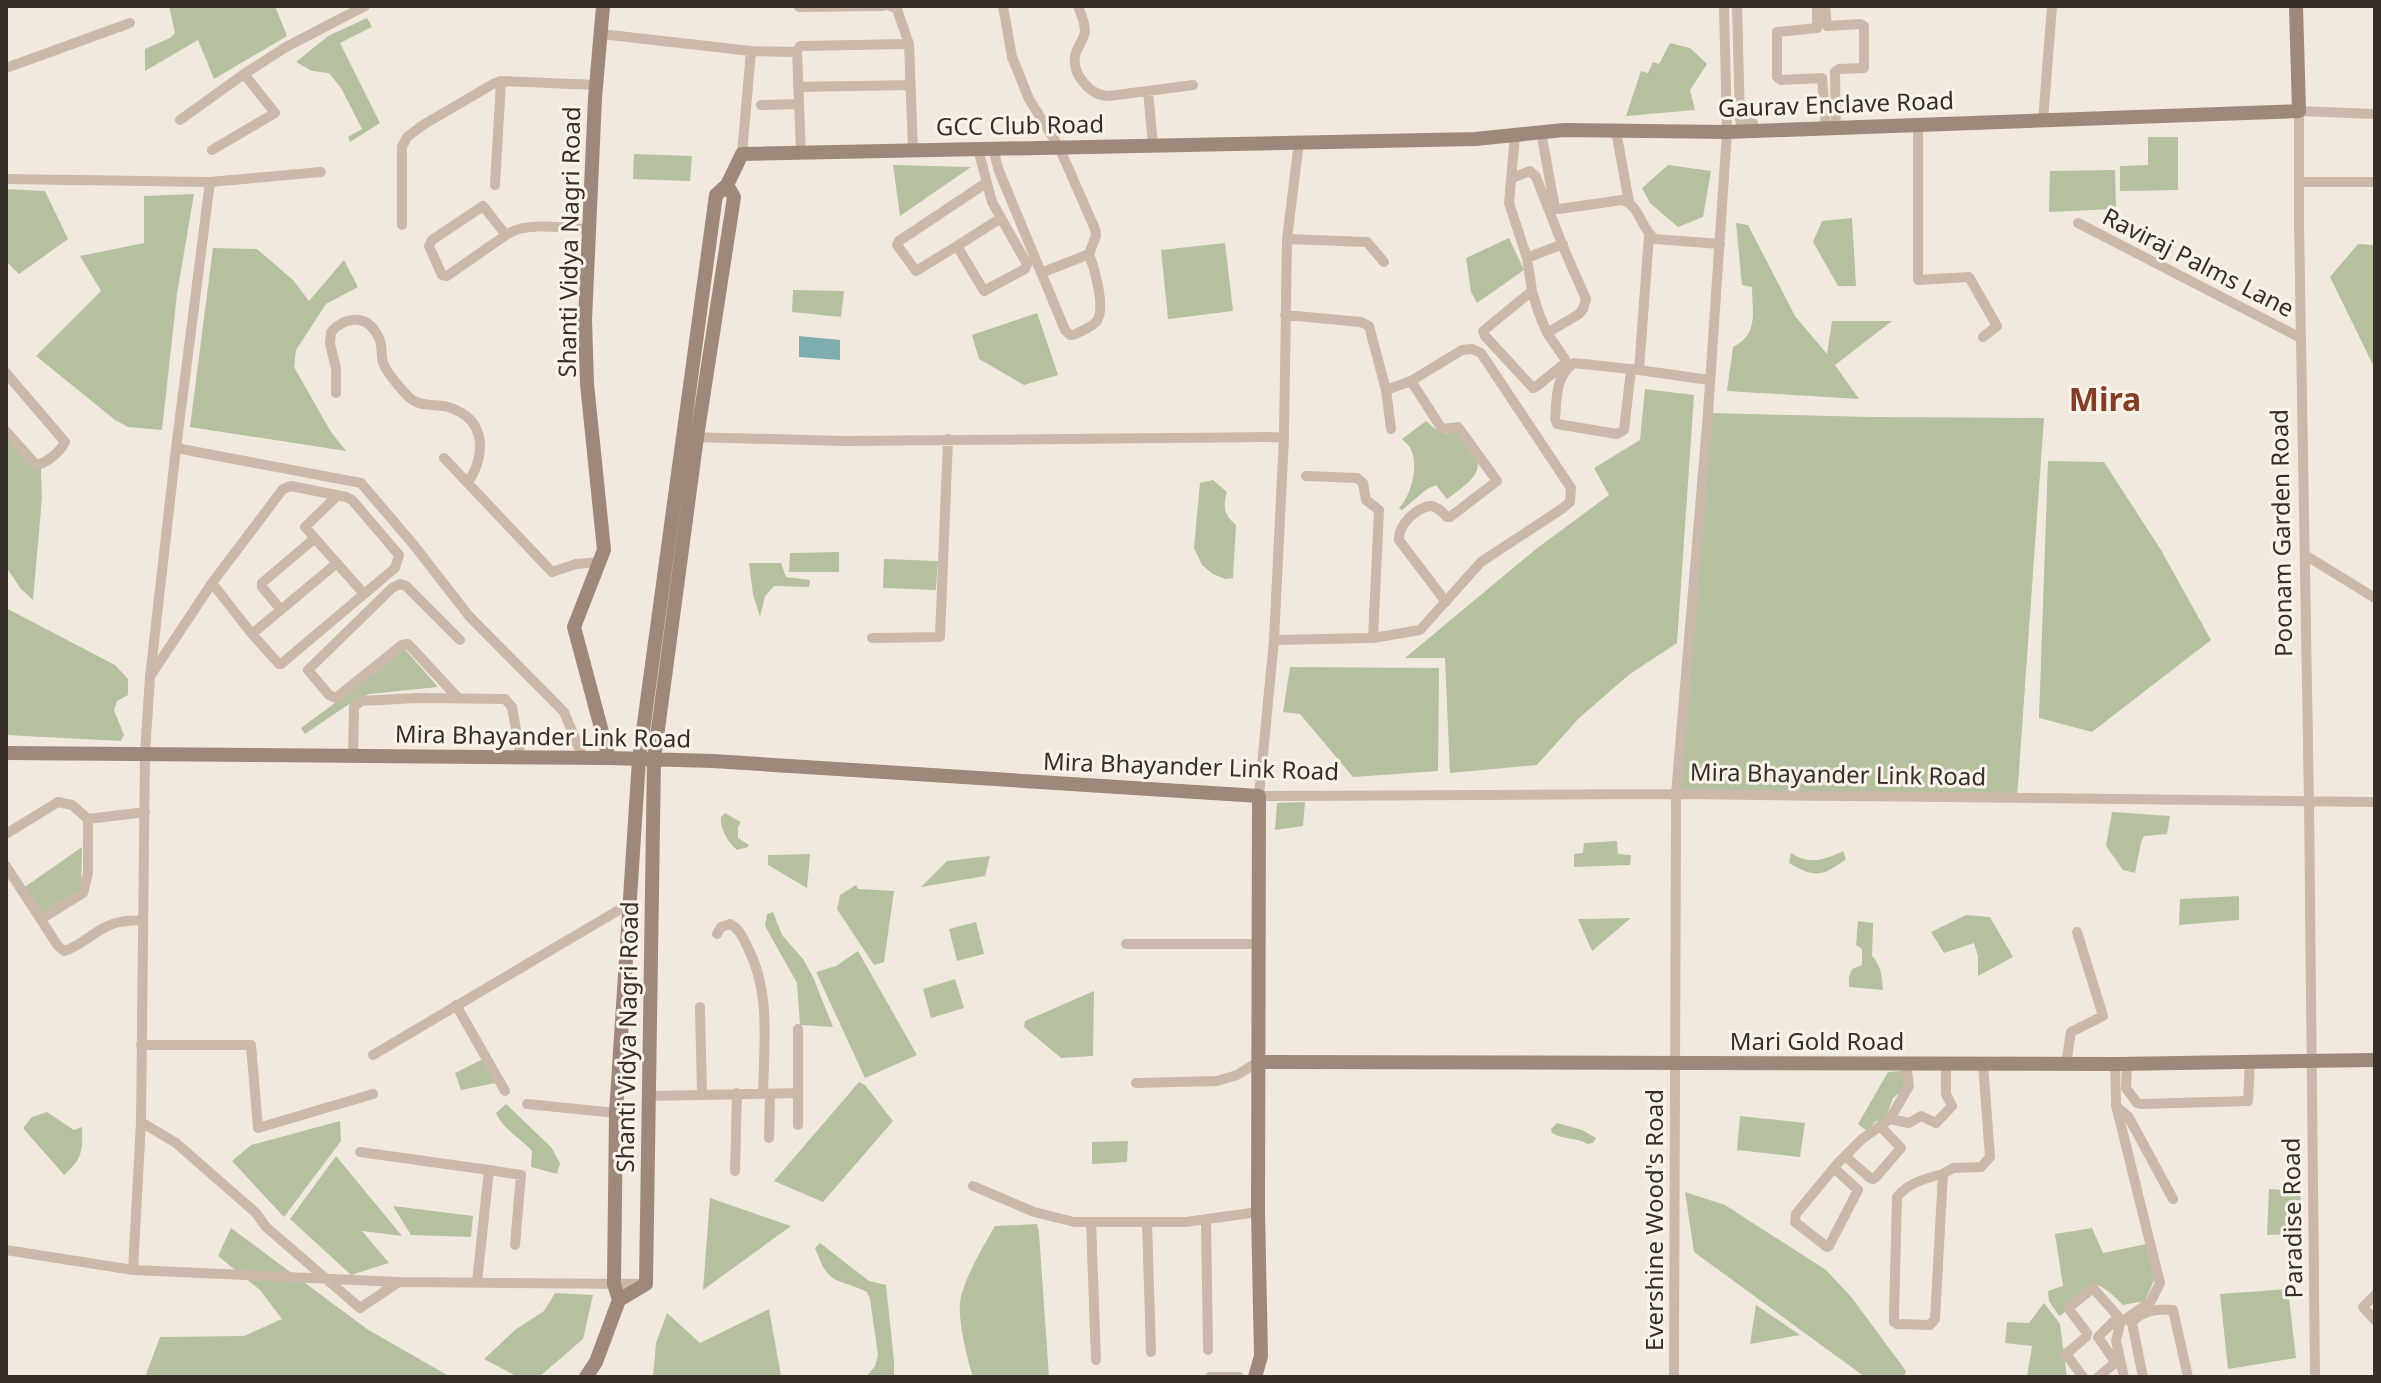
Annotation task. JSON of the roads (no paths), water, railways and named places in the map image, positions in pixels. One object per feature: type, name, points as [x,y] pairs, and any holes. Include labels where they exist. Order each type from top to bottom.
[{"type":"street","points":[[180,120],[286,47],[365,6]]},
{"type":"street","name":"Shanti Vidya Nagri Road","points":[[603,6],[596,85],[585,320],[604,550],[574,627],[609,758]]},
{"type":"street","points":[[799,7],[883,6]]},
{"type":"street","points":[[890,6],[897,9],[909,44],[913,150]]},
{"type":"street","points":[[986,149],[999,171],[1065,330],[1073,335],[1094,324],[1100,315],[1097,275],[1089,254],[1096,236],[1095,229],[1059,147],[1029,99],[1012,57],[1003,6]]},
{"type":"street","points":[[1078,6],[1085,29],[1075,61],[1086,86],[1101,96],[1193,85]]},
{"type":"street","name":"Evershine Wood's Road","points":[[1674,1377],[1676,794],[1727,132],[1724,6]]},
{"type":"street","points":[[1737,6],[1740,119],[1741,123],[1753,123],[1754,131]]},
{"type":"street","points":[[1817,6],[1817,28],[1777,32],[1777,77],[1781,80],[1822,78],[1831,128]]},
{"type":"street","points":[[1825,6],[1827,26],[1864,26],[1864,68],[1839,69],[1835,72],[1831,128]]},
{"type":"street","points":[[2043,121],[2052,6]]},
{"type":"street","name":"Poonam Garden Road","points":[[2296,6],[2312,1059]]},
{"type":"street","points":[[1724,22],[1737,21]]},
{"type":"street","points":[[6,68],[130,23]]},
{"type":"street","points":[[601,34],[751,51],[797,52]]},
{"type":"street","points":[[801,153],[797,52],[800,46],[909,44]]},
{"type":"street","points":[[646,760],[689,436],[726,192],[742,154],[751,51]]},
{"type":"street","points":[[212,150],[275,113],[244,74]]},
{"type":"street","points":[[495,185],[501,81]]},
{"type":"street","points":[[402,225],[402,147],[404,142],[436,117],[501,81],[596,85]]},
{"type":"street","points":[[798,87],[909,85]]},
{"type":"street","points":[[1148,91],[1153,145]]},
{"type":"street","points":[[761,105],[799,104]]},
{"type":"street","name":"Gaurav Enclave Road","points":[[1299,142],[1475,139],[1541,132],[1727,132],[2299,111],[2375,114]]},
{"type":"street","points":[[1918,125],[1918,280],[1969,277],[1997,326],[1983,337]]},
{"type":"street","points":[[1616,131],[1629,202],[1649,236],[1635,370],[1624,430],[1617,434],[1557,424],[1555,419],[1558,384],[1569,366],[1579,362],[1635,370],[1709,380]]},
{"type":"street","points":[[1541,132],[1555,208],[1622,200],[1629,202]]},
{"type":"street","points":[[1515,135],[1509,203],[1527,258],[1532,291],[1547,333],[1565,362],[1533,388],[1483,331],[1532,291]]},
{"type":"street","points":[[1255,1377],[1261,1356],[1258,1212],[1259,796],[1274,640],[1284,437],[1287,239],[1299,142]]},
{"type":"street","name":"GCC Club Road","points":[[742,154],[1299,142]]},
{"type":"street","points":[[957,246],[984,291],[1025,269],[1026,261],[992,202],[986,183],[986,149]]},
{"type":"street","points":[[6,179],[210,182],[321,172]]},
{"type":"street","points":[[1512,178],[1533,172],[1584,292],[1585,304],[1579,314],[1547,333]]},
{"type":"street","points":[[133,1270],[141,1122],[145,753],[150,677],[210,182]]},
{"type":"street","points":[[2299,182],[2375,182]]},
{"type":"street","points":[[986,183],[897,245],[916,271],[1001,218]]},
{"type":"street","points":[[506,235],[483,206],[432,240],[429,246],[444,277],[506,235],[522,228],[589,229]]},
{"type":"street","name":"Raviraj Palms Lane","points":[[2078,223],[2301,338]]},
{"type":"street","points":[[1649,236],[1667,241],[1720,244]]},
{"type":"street","points":[[1287,239],[1367,242],[1384,262]]},
{"type":"street","points":[[1527,258],[1563,244]]},
{"type":"street","points":[[1041,273],[1089,254]]},
{"type":"street","points":[[1285,315],[1361,322],[1369,326],[1386,390],[1391,429]]},
{"type":"street","points":[[336,393],[331,332],[346,320],[363,321],[374,330],[380,341],[384,368],[412,400],[449,408],[474,426],[480,439],[481,453],[468,483]]},
{"type":"street","points":[[1274,640],[1373,638],[1420,630],[1481,562],[1570,502],[1571,488],[1481,353],[1472,349],[1462,350],[1411,381],[1386,390]]},
{"type":"street","points":[[6,373],[65,442],[43,464],[36,465],[6,431]]},
{"type":"street","points":[[1411,381],[1442,429],[1458,427],[1497,480],[1450,517],[1436,507],[1427,507],[1400,527],[1399,540],[1446,602]]},
{"type":"street","points":[[689,436],[845,441],[1284,437]]},
{"type":"street","points":[[872,638],[940,637],[948,439]]},
{"type":"street","points":[[176,448],[361,483],[469,616],[564,712],[583,758]]},
{"type":"street","points":[[444,458],[552,572],[573,565],[599,562]]},
{"type":"street","points":[[1306,476],[1357,478],[1363,483],[1366,500],[1379,510],[1373,638]]},
{"type":"street","points":[[150,677],[212,583],[283,489],[291,486],[352,500],[400,559],[395,568],[280,664],[212,583]]},
{"type":"street","points":[[338,495],[305,527],[364,594]]},
{"type":"street","points":[[281,610],[262,583],[315,538]]},
{"type":"street","points":[[2305,555],[2375,598]]},
{"type":"street","points":[[252,634],[337,563]]},
{"type":"street","points":[[459,699],[408,644],[402,645],[336,698],[329,695],[308,670],[400,584],[406,586],[460,640]]},
{"type":"street","points":[[353,756],[354,713],[358,702],[417,698],[505,699],[512,707],[521,758]]},
{"type":"street","name":"Mira Bhayander Link Road","points":[[6,753],[713,761],[1259,796],[1676,794],[2375,802]]},
{"type":"street","name":"Shanti Vidya Nagri Road","points":[[619,1300],[614,1284],[616,1113],[629,904],[646,760]]},
{"type":"street","name":"Shanti Vidya Nagri Road","points":[[646,760],[649,1096],[646,1284]]},
{"type":"street","points":[[6,834],[58,802],[72,805],[88,819],[145,812]]},
{"type":"street","points":[[41,919],[83,893],[88,873],[88,819]]},
{"type":"street","points":[[6,866],[64,951],[73,949],[107,926],[143,920]]},
{"type":"street","points":[[373,1055],[629,904]]},
{"type":"street","points":[[717,934],[721,927],[730,924],[738,928],[755,962],[763,994],[769,1138]]},
{"type":"street","points":[[2066,1064],[2071,1032],[2103,1016],[2077,932]]},
{"type":"street","points":[[1126,944],[1259,944]]},
{"type":"street","points":[[456,1005],[505,1091]]},
{"type":"street","points":[[700,1007],[702,1095]]},
{"type":"street","points":[[798,1029],[798,1125]]},
{"type":"street","points":[[141,1045],[251,1045],[258,1128],[373,1094]]},
{"type":"street","name":"Paradise Road","points":[[2312,1059],[2315,1377]]},
{"type":"street","name":"Mari Gold Road","points":[[1258,1062],[2121,1064],[2375,1060]]},
{"type":"street","points":[[2121,1064],[2126,1088],[2141,1104],[2248,1101],[2250,1061]]},
{"type":"street","points":[[1136,1083],[1217,1081],[1237,1075],[1258,1062]]},
{"type":"street","points":[[1834,1168],[1858,1190],[1827,1247],[1795,1222],[1795,1218],[1834,1168],[1845,1156],[1890,1119],[1909,1086],[1906,1064]]},
{"type":"street","points":[[1890,1119],[1909,1123],[1921,1116],[1936,1123],[1952,1106],[1946,1094],[1946,1064]]},
{"type":"street","points":[[1943,1174],[1935,1319],[1930,1325],[1897,1324],[1894,1316],[1897,1197],[1922,1179],[1953,1168],[1981,1167],[1990,1157],[1983,1064]]},
{"type":"street","points":[[2117,1367],[2098,1337],[2120,1319],[2151,1301],[2160,1283],[2116,1105],[2121,1064]]},
{"type":"street","points":[[735,1171],[737,1093]]},
{"type":"street","points":[[649,1096],[798,1093]]},
{"type":"street","points":[[527,1104],[616,1113]]},
{"type":"street","points":[[2116,1105],[2128,1116],[2173,1199]]},
{"type":"street","points":[[141,1122],[176,1143],[256,1213],[266,1227],[360,1308],[399,1282]]},
{"type":"street","points":[[1845,1156],[1870,1178],[1876,1177],[1901,1148],[1880,1126]]},
{"type":"street","points":[[360,1152],[521,1175],[515,1245]]},
{"type":"street","points":[[477,1282],[489,1170]]},
{"type":"street","points":[[973,1186],[1034,1212],[1074,1222],[1186,1222],[1258,1212]]},
{"type":"street","points":[[1206,1219],[1208,1350]]},
{"type":"street","points":[[1091,1222],[1096,1360]]},
{"type":"street","points":[[1147,1222],[1151,1352]]},
{"type":"street","points":[[6,1250],[133,1270],[399,1282],[646,1284]]},
{"type":"street","points":[[586,1377],[596,1362],[619,1300],[646,1284]]},
{"type":"street","points":[[2083,1377],[2066,1354],[2087,1333],[2068,1308],[2093,1288],[2120,1319],[2116,1341],[2117,1367]]},
{"type":"street","points":[[2375,1295],[2363,1307],[2375,1320]]},
{"type":"street","points":[[2143,1377],[2132,1323],[2143,1313],[2164,1309],[2173,1310],[2188,1377]]},
{"type":"street","points":[[2098,1377],[2117,1367]]},
{"type":"street","points":[[1210,1377],[1239,1377]]},
{"type":"water","points":[[799,336],[840,340],[840,360],[799,357]]},
{"type":"district","name":"Mira","points":[[2105,400]]}]
